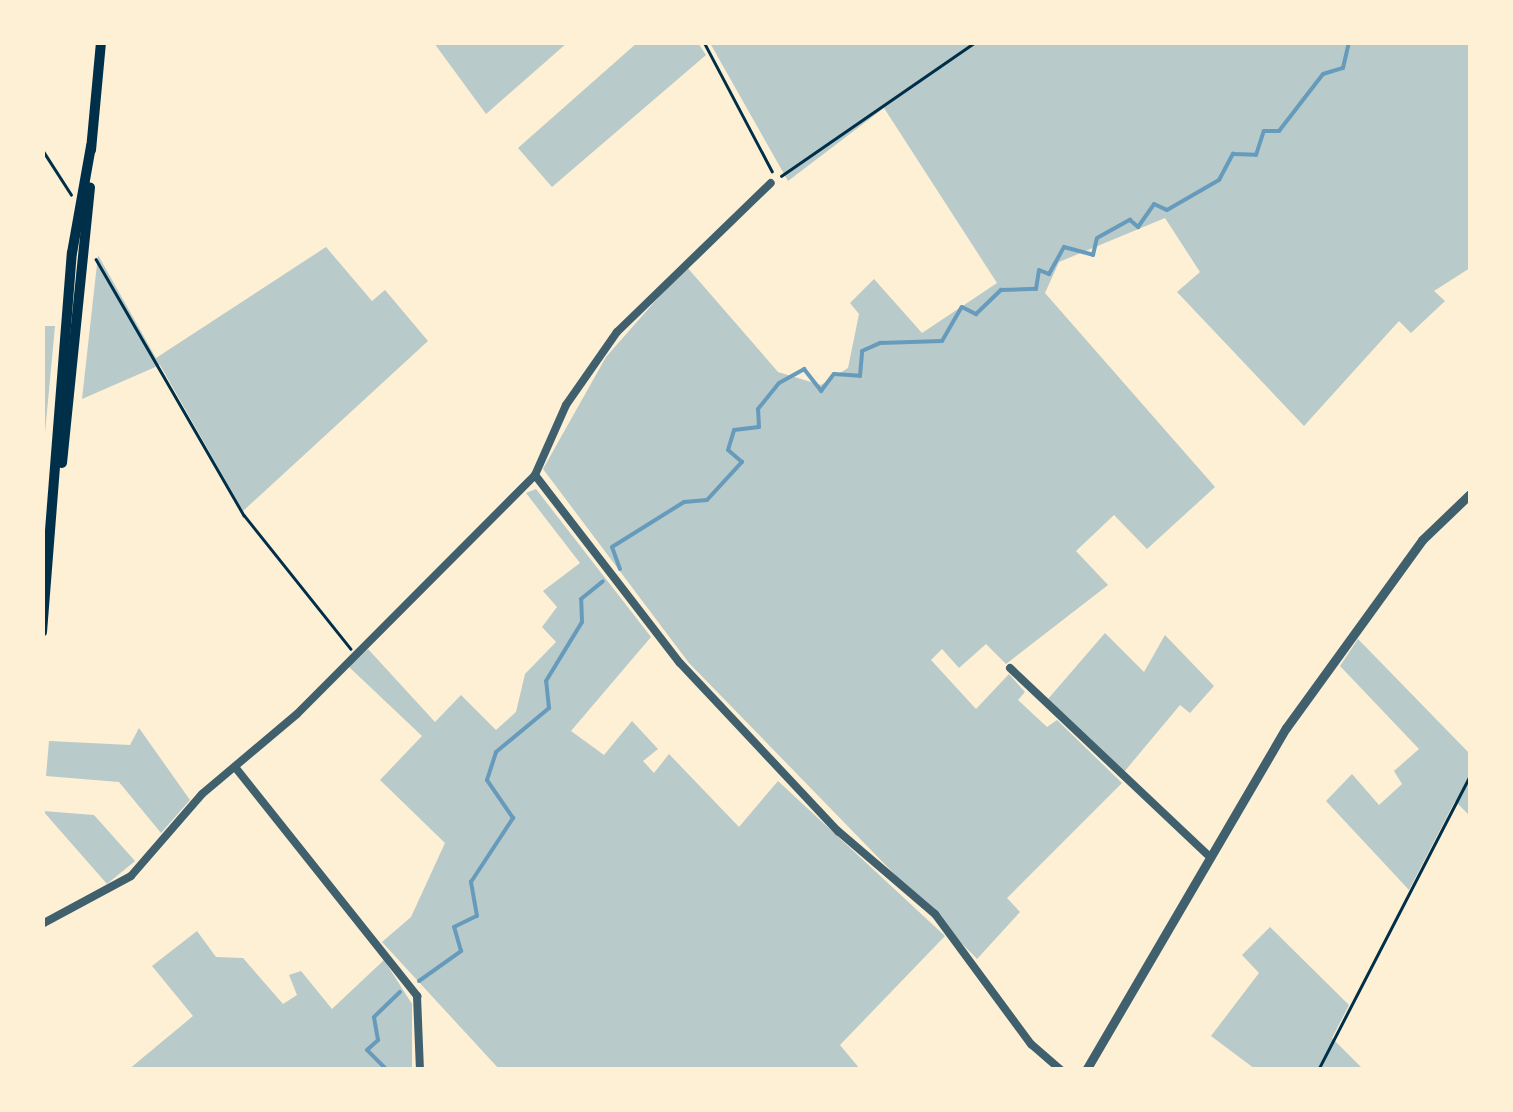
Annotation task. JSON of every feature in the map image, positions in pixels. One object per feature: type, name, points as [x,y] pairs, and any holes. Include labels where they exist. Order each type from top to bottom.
[{"type":"main road","points":[[52,518],[87,253],[91,146],[101,42]]},
{"type":"main road","points":[[42,632],[81,206],[91,146]]},
{"type":"street","points":[[42,924],[131,876],[235,767],[534,475],[566,406],[617,332],[772,182]]},
{"type":"street","points":[[534,475],[680,663],[838,831],[935,914],[1060,1070]]},
{"type":"street","points":[[1086,1070],[1207,854],[1389,584],[1470,494]]},
{"type":"street","points":[[1010,668],[1207,854]]},
{"type":"street","points":[[235,767],[417,996],[420,1070]]},
{"type":"path","points":[[704,42],[772,164]]},
{"type":"path","points":[[772,182],[975,42]]},
{"type":"path","points":[[42,149],[81,206]]},
{"type":"path","points":[[87,253],[244,516],[354,653]]},
{"type":"path","points":[[1318,1070],[1470,776]]},
{"type":"shaded area","points":[[638,42],[698,43],[706,55],[552,187],[518,148]]},
{"type":"shaded area","points":[[434,43],[567,43],[486,114]]},
{"type":"shaded area","points":[[710,43],[1470,43],[1470,268],[1434,291],[1445,301],[1411,333],[1399,321],[1304,426],[1177,292],[1200,272],[1165,218],[1059,262],[1045,293],[1215,487],[1147,549],[1114,515],[1076,551],[1108,585],[1006,664],[986,644],[959,668],[942,649],[931,660],[976,709],[1009,674],[1025,692],[1018,700],[1047,727],[1057,720],[1122,783],[1007,898],[1020,912],[977,959],[689,663],[543,469],[606,357],[686,266],[778,372],[821,385],[848,368],[859,314],[850,303],[874,279],[922,333],[997,283],[884,108],[788,181]]},
{"type":"shaded area","points":[[326,247],[372,301],[385,290],[428,341],[243,511],[160,365],[82,399],[98,255],[156,358]]},
{"type":"shaded area","points":[[42,326],[55,326],[45,433],[42,433]]},
{"type":"shaded area","points":[[536,489],[651,637],[571,731],[604,755],[632,721],[658,749],[643,761],[654,773],[669,754],[739,827],[778,781],[945,936],[840,1045],[860,1069],[499,1069],[382,942],[411,917],[445,843],[380,780],[422,736],[348,666],[368,649],[435,722],[461,695],[496,730],[516,712],[525,674],[556,642],[542,627],[557,607],[543,591],[580,563],[526,493]]},
{"type":"shaded area","points":[[1105,633],[1144,672],[1165,635],[1214,686],[1190,713],[1180,705],[1124,772],[1048,699]]},
{"type":"shaded area","points":[[1358,639],[1470,754],[1470,816],[1455,801],[1409,890],[1326,801],[1352,774],[1379,805],[1402,784],[1394,771],[1419,749],[1340,666]]},
{"type":"shaded area","points":[[139,728],[190,800],[161,833],[119,782],[46,776],[49,741],[130,745]]},
{"type":"shaded area","points":[[43,811],[94,815],[135,861],[107,884]]},
{"type":"shaded area","points":[[1270,927],[1349,1005],[1332,1038],[1363,1069],[1255,1069],[1211,1036],[1259,973],[1242,955]]},
{"type":"shaded area","points":[[197,931],[216,957],[243,958],[283,1004],[297,995],[289,975],[301,971],[332,1009],[384,960],[412,1004],[412,1069],[128,1070],[193,1016],[152,966]]},
{"type":"waterway","points":[[620,569],[612,547],[684,502],[707,500],[742,462],[728,450],[734,430],[759,427],[758,409],[779,383],[804,369],[821,391],[834,374],[860,376],[862,351],[880,343],[942,341],[962,307],[976,314],[1001,290],[1036,289],[1039,270],[1049,274],[1064,247],[1093,255],[1097,238],[1130,220],[1138,227],[1154,204],[1167,210],[1219,180],[1233,154],[1256,155],[1264,131],[1279,131],[1323,74],[1343,68],[1349,42]]},
{"type":"waterway","points":[[419,981],[461,951],[454,927],[477,916],[471,882],[513,818],[487,780],[496,752],[549,708],[546,681],[582,622],[581,599],[603,581]]},
{"type":"waterway","points":[[387,1070],[367,1050],[378,1040],[374,1017],[400,992]]}]
